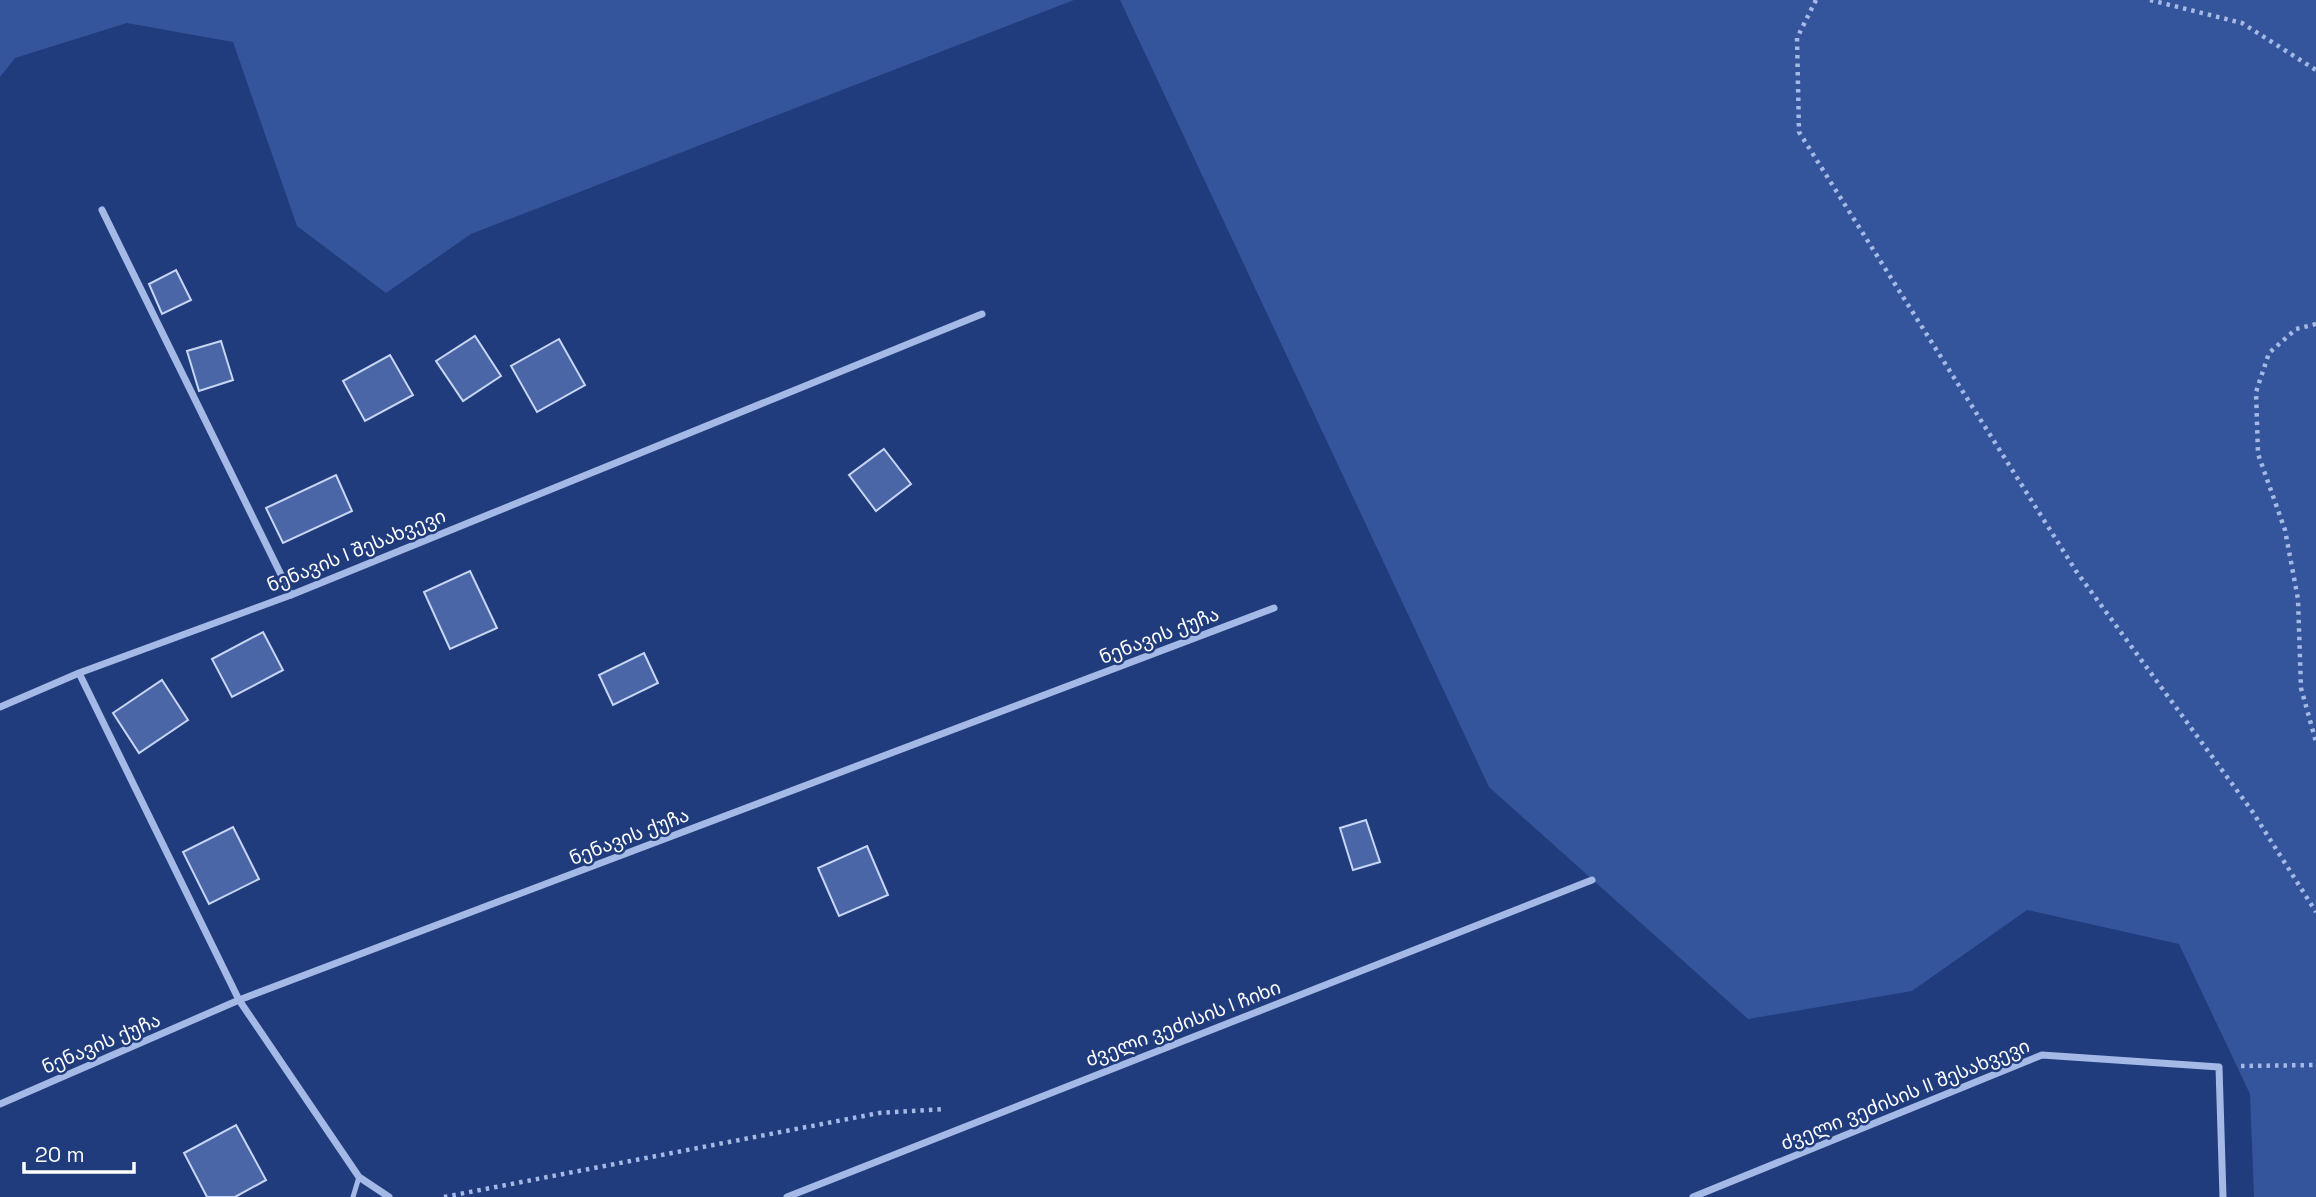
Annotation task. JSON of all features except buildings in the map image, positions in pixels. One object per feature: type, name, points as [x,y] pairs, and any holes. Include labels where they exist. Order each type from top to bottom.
[{"type":"street","points":[[102,210],[291,594]]},
{"type":"street","name":"ნენავის I შესახვევი","points":[[0,707],[79,673],[291,594],[982,314]]},
{"type":"street","name":"ნენავის ქუჩა","points":[[0,1104],[239,1000],[1274,608]]},
{"type":"street","points":[[79,673],[239,1000],[359,1177],[389,1197]]},
{"type":"street","name":"ძველი ვეძისის I ჩიხი","points":[[787,1197],[1592,880]]},
{"type":"street","name":"ძველი ვეძისის II შესახვევი","points":[[1693,1197],[2042,1055],[2219,1067]]},
{"type":"street","points":[[2219,1067],[2223,1197]]},
{"type":"lane","points":[[353,1197],[359,1177]]},
{"type":"path","points":[[1816,0],[1797,38],[1799,132],[2076,571],[2252,811],[2316,912]]},
{"type":"path","points":[[2150,0],[2242,23],[2316,70]]},
{"type":"path","points":[[2316,324],[2297,329],[2269,353],[2256,392],[2258,454],[2286,530],[2298,599],[2301,688],[2316,741]]},
{"type":"path","points":[[2219,1067],[2316,1065]]},
{"type":"path","points":[[444,1197],[879,1113],[956,1108]]},
{"type":"shaded area","points":[[0,0],[1074,0],[471,234],[386,293],[297,226],[233,42],[127,23],[15,58],[0,77]]},
{"type":"shaded area","points":[[1120,0],[2316,0],[2316,1197],[2254,1197],[2250,1094],[2179,944],[2027,910],[1912,991],[1748,1019],[1489,787]]}]
